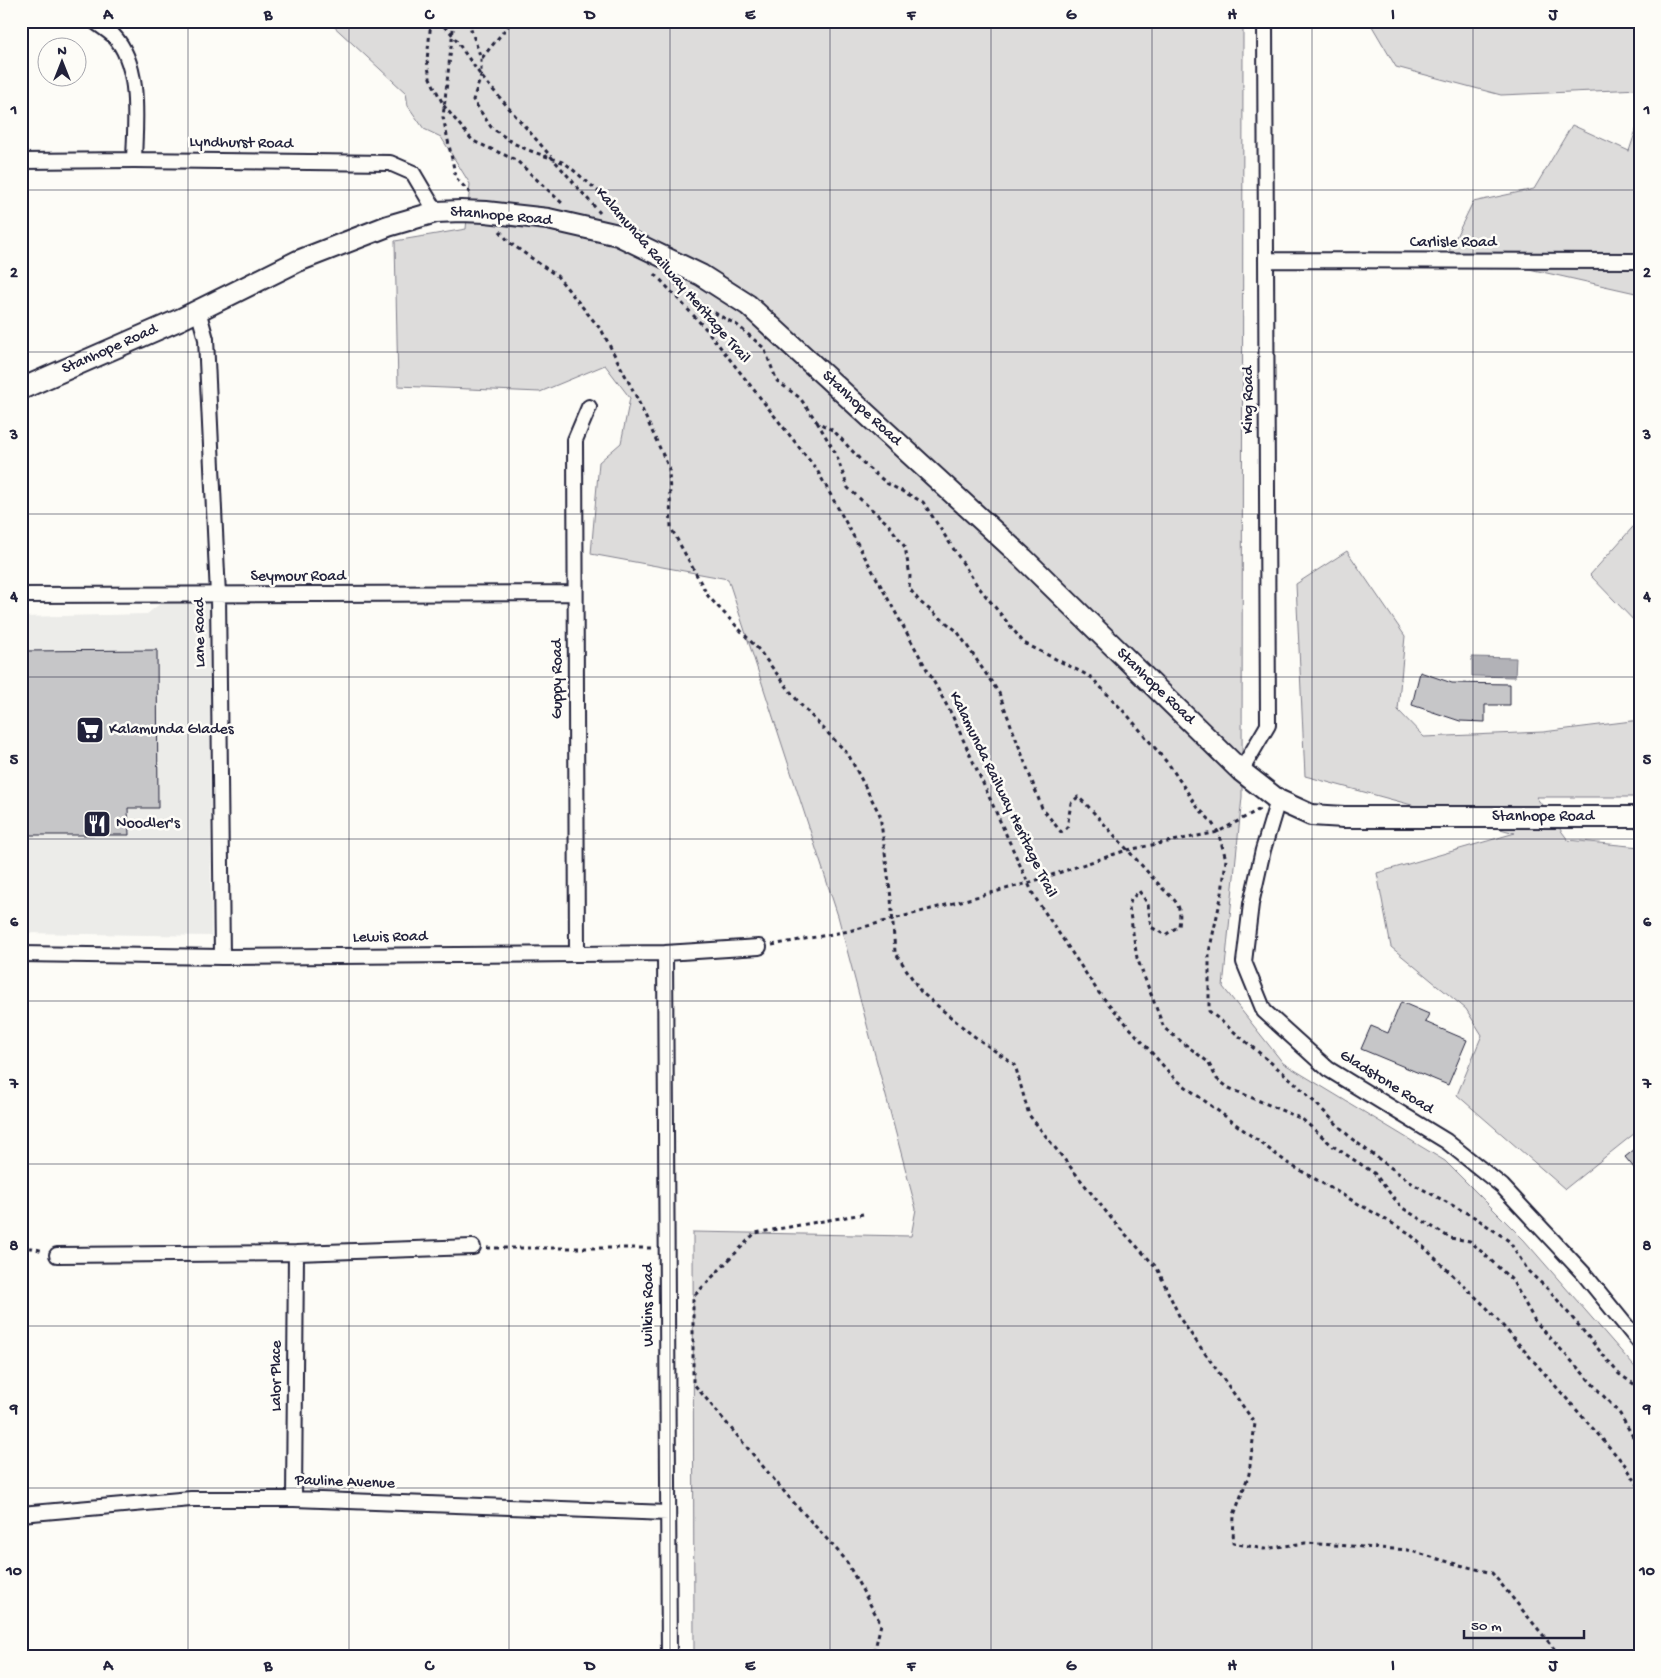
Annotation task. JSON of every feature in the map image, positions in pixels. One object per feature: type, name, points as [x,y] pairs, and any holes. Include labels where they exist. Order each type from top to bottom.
[{"type":"street","points":[[94,21],[114,36],[125,52],[130,65],[135,111],[134,160]]},
{"type":"street","name":"King Road","points":[[1241,771],[1268,725],[1265,21]]},
{"type":"street","name":"Lyndhurst Road","points":[[21,161],[134,160],[390,163],[413,173],[436,212]]},
{"type":"street","name":"Stanhope Road","points":[[21,389],[198,310],[298,261],[388,226],[436,212],[461,210],[486,212],[620,228],[748,305],[1023,558],[1241,771],[1278,800],[1311,815],[1344,817],[1640,817]]},
{"type":"street","name":"Carlisle Road","points":[[1266,260],[1640,261]]},
{"type":"street","name":"Lane Road","points":[[198,310],[206,338],[218,595],[222,957]]},
{"type":"street","name":"Guppy Road","points":[[577,954],[575,440],[589,407]]},
{"type":"street","name":"Seymour Road","points":[[21,595],[576,593]]},
{"type":"street","name":"Gladstone Road","points":[[1278,800],[1263,850],[1251,904],[1244,962],[1264,1011],[1328,1070],[1446,1141],[1502,1186],[1584,1274],[1640,1343]]},
{"type":"street","name":"Lewis Road","points":[[21,954],[222,957],[577,954],[665,953],[759,947]]},
{"type":"street","name":"Wilkins Road","points":[[665,953],[669,1657]]},
{"type":"street","points":[[57,1255],[296,1253],[474,1247]]},
{"type":"street","name":"Lalor Place","points":[[294,1499],[296,1253]]},
{"type":"street","name":"Pauline Avenue","points":[[21,1514],[191,1499],[294,1499],[668,1513]]},
{"type":"path","points":[[431,21],[426,60],[430,78],[444,106],[474,141],[516,160],[569,210]]},
{"type":"path","name":"Kalamunda Railway Heritage Trail","points":[[438,21],[451,33],[481,76],[555,160],[620,228]]},
{"type":"path","points":[[454,21],[451,33],[443,117],[456,178],[510,243],[557,276],[602,331],[635,394],[669,468],[671,528],[708,596],[758,650],[800,704],[848,754],[880,815],[893,918],[895,952],[921,992],[971,1034],[1015,1065],[1029,1115],[1115,1223],[1158,1268],[1181,1320],[1255,1423],[1249,1474],[1234,1515],[1233,1543],[1264,1549],[1306,1543],[1408,1550],[1492,1573],[1561,1657]]},
{"type":"path","points":[[468,21],[481,58],[481,76],[473,100],[492,127],[513,143],[566,163],[605,198],[620,228]]},
{"type":"path","points":[[481,58],[512,21]]},
{"type":"path","name":"Kalamunda Railway Heritage Trail","points":[[652,271],[706,329],[817,470],[952,715],[1034,896],[1099,992],[1174,1078],[1289,1164],[1409,1233],[1487,1308],[1625,1465],[1640,1488]]},
{"type":"path","points":[[672,279],[702,306],[737,325],[764,348],[777,381],[800,398],[817,422],[836,454],[848,488],[888,524],[905,547],[910,576],[909,588],[920,602],[957,631],[999,693],[1042,808],[1061,832],[1067,828],[1071,803],[1078,797],[1176,901],[1181,913],[1179,926],[1165,935],[1151,927],[1148,904],[1139,891],[1131,900],[1130,907],[1137,958],[1164,1028],[1208,1062],[1217,1079],[1229,1088],[1302,1119],[1333,1146],[1374,1173],[1401,1207],[1450,1238],[1470,1241],[1512,1280],[1535,1321],[1620,1414],[1640,1449]]},
{"type":"path","points":[[817,422],[834,432],[867,467],[888,484],[923,502],[977,585],[1024,642],[1091,677],[1129,716],[1170,766],[1198,808],[1210,820],[1218,832],[1226,859],[1222,893],[1209,952],[1209,1011],[1287,1076],[1352,1140],[1413,1184],[1476,1218],[1510,1241],[1529,1272],[1550,1291],[1620,1374],[1640,1388]]},
{"type":"path","points":[[759,947],[849,931],[1028,883],[1127,850],[1218,832],[1278,800]]},
{"type":"path","points":[[863,1214],[755,1234],[693,1297],[693,1383],[787,1495],[845,1559],[881,1624],[873,1657]]},
{"type":"path","points":[[474,1247],[501,1249],[666,1248]]},
{"type":"path","points":[[21,1248],[32,1248],[57,1255]]},
{"type":"shaded area","points":[[328,21],[1243,21],[1242,797],[1223,987],[1283,1063],[1445,1161],[1524,1240],[1640,1373],[1640,1657],[694,1657],[693,1232],[911,1236],[916,1209],[838,916],[728,579],[591,554],[599,462],[621,443],[630,398],[605,365],[540,392],[398,386],[395,241],[466,229],[470,184],[441,137],[424,129],[408,106],[406,93]]},
{"type":"shaded area","points":[[1369,21],[1640,21],[1640,89],[1501,95],[1396,67]]},
{"type":"shaded area","points":[[1640,118],[1640,294],[1449,251],[1473,202],[1534,189],[1572,125],[1629,151]]},
{"type":"shaded area","points":[[1640,519],[1640,627],[1590,575]]},
{"type":"shaded area","points":[[1347,551],[1405,636],[1398,710],[1424,737],[1543,732],[1640,720],[1640,797],[1536,797],[1568,840],[1640,847],[1640,1129],[1565,1189],[1457,1095],[1482,1035],[1466,1009],[1391,947],[1377,873],[1515,833],[1305,776],[1296,584]]},
{"type":"shaded area","points":[[210,601],[211,936],[21,933],[21,617],[147,614],[161,603]]},
{"type":"shaded area","points":[[1472,657],[1516,658],[1515,677],[1472,676]]},
{"type":"building","name":"Kalamunda Glades","points":[[157,650],[158,808],[128,808],[129,835],[21,835],[21,651]]},
{"type":"building","points":[[1420,672],[1452,683],[1510,684],[1510,705],[1485,705],[1485,722],[1460,721],[1412,705]]},
{"type":"building","points":[[1401,1002],[1429,1014],[1425,1022],[1467,1040],[1448,1085],[1361,1049],[1371,1026],[1388,1033]]},
{"type":"building","points":[[1640,1145],[1640,1175],[1625,1157]]},
{"type":"place","name":"Kalamunda Glades","points":[[90,730]]},
{"type":"place","name":"Noodler's","points":[[97,824]]}]
